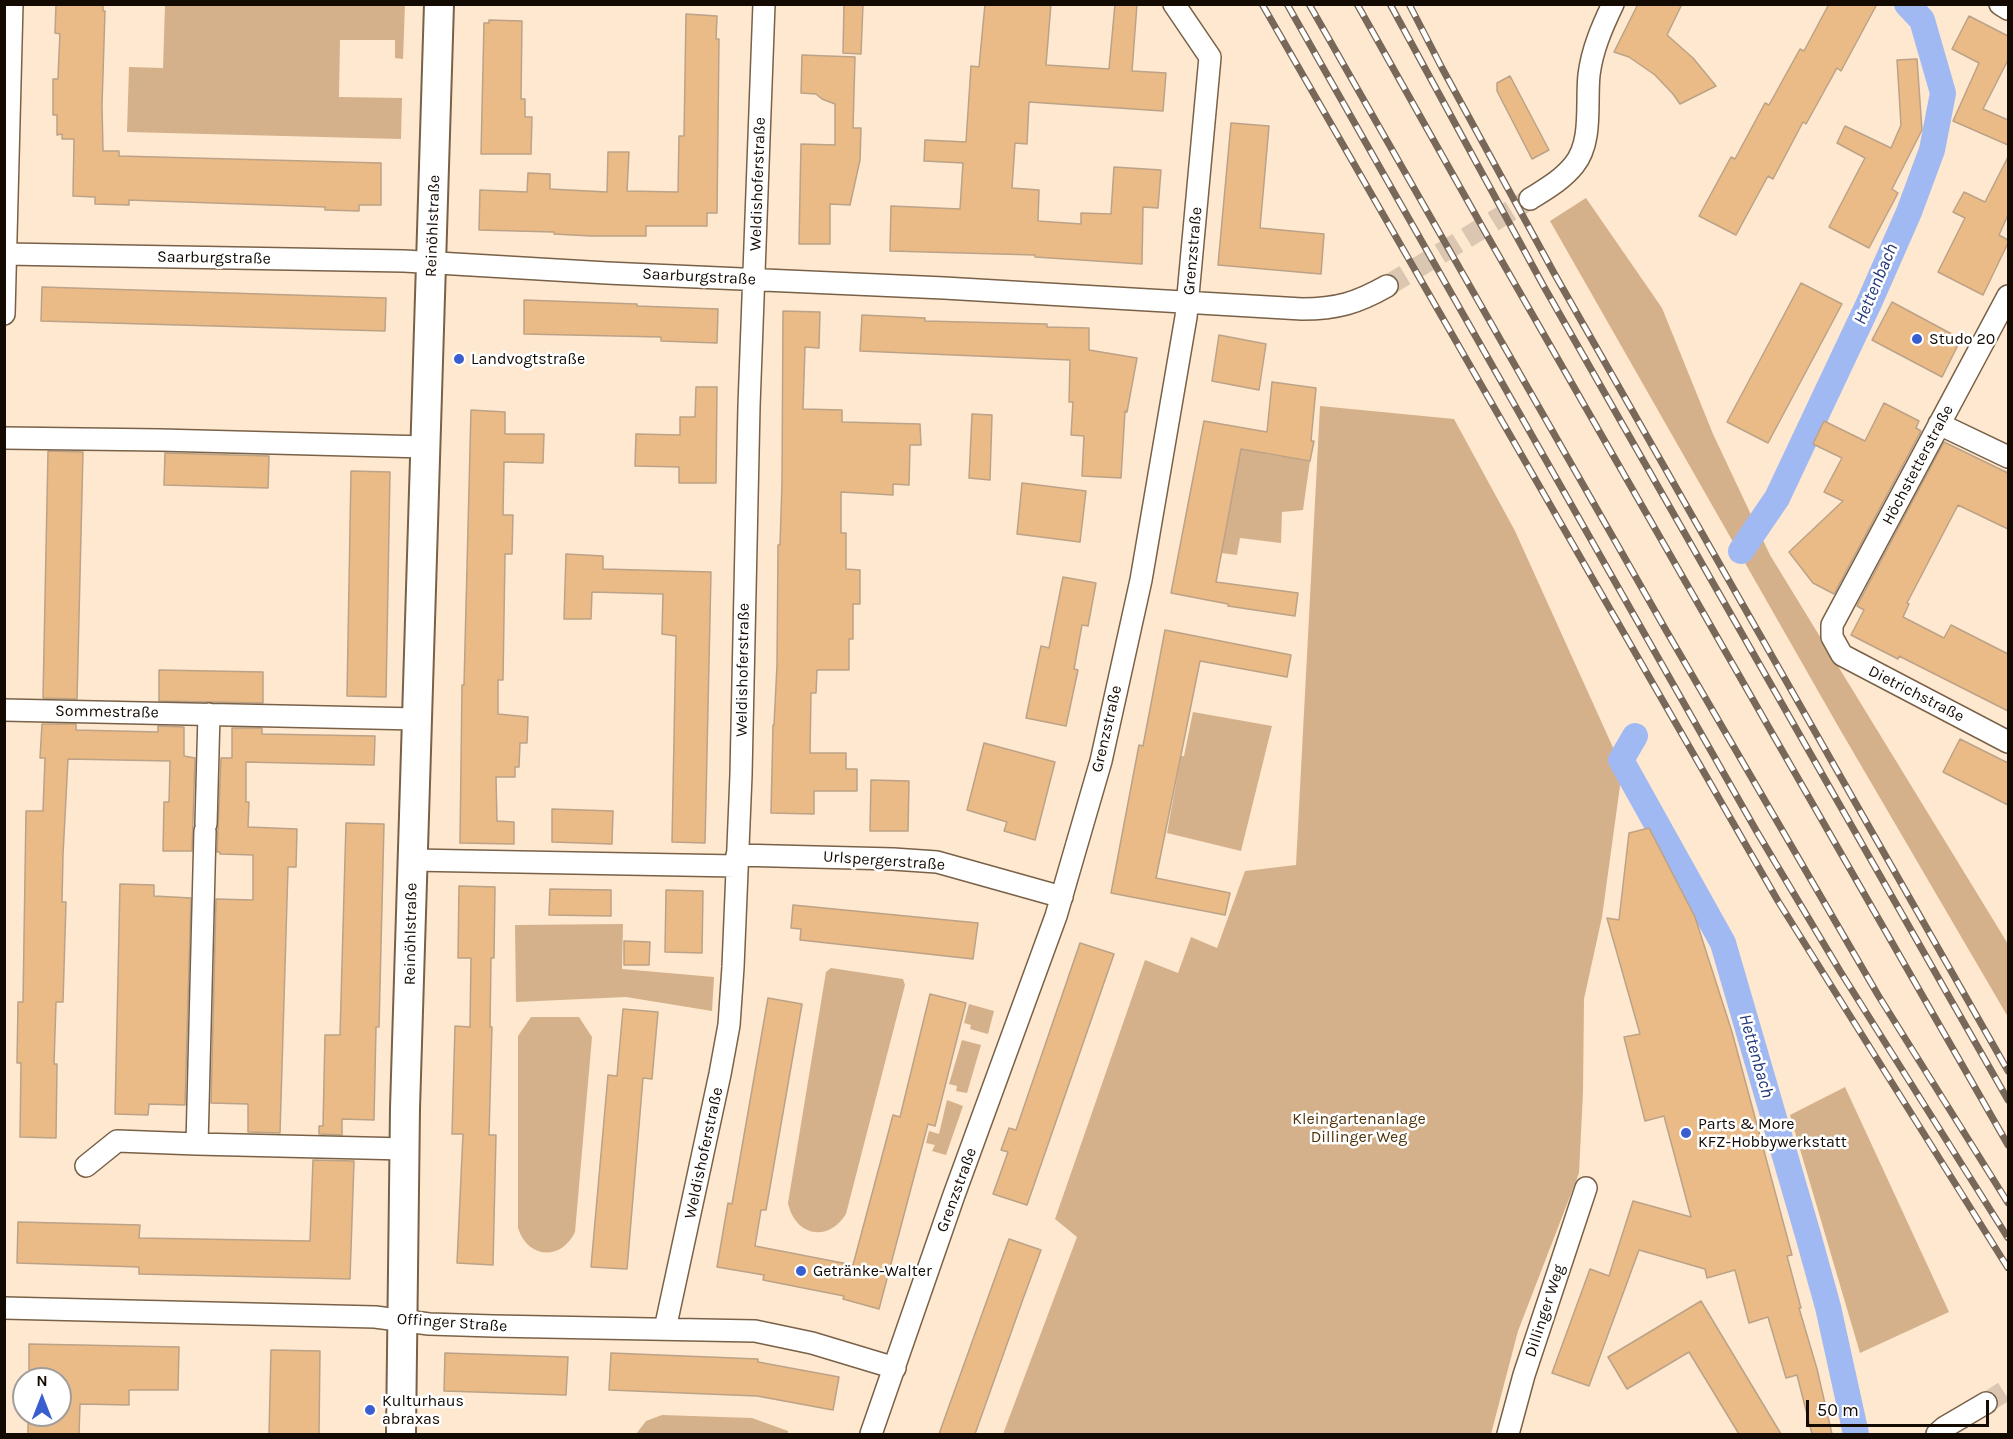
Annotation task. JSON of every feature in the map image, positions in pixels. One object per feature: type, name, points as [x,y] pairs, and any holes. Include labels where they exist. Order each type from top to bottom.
[{"type":"street","points":[[4,314],[12,4]]},
{"type":"street","name":"Reinöhlstraße","points":[[401,1434],[401,1320],[412,860],[439,4]]},
{"type":"street","name":"Weldishoferstraße","points":[[665,1329],[712,1119],[729,1024],[735,945],[764,4]]},
{"type":"street","name":"Grenzstraße","points":[[871,1434],[954,1195],[1032,986],[1062,897],[1101,761],[1141,580],[1188,302],[1210,57],[1174,4]]},
{"type":"street","points":[[1530,199],[1556,183],[1575,164],[1586,133],[1596,41],[1613,4]]},
{"type":"street","points":[[2000,4],[2008,9]]},
{"type":"street","name":"Saarburgstraße","points":[[6,254],[431,262],[1327,309],[1346,306],[1387,286]]},
{"type":"street","name":"Höchstetterstraße","points":[[1832,637],[1832,625],[2008,296]]},
{"type":"street","points":[[1939,424],[2008,457]]},
{"type":"street","points":[[4,438],[425,447]]},
{"type":"street","name":"Dietrichstraße","points":[[1832,637],[1842,655],[2008,742]]},
{"type":"street","name":"Sommestraße","points":[[4,710],[209,714]]},
{"type":"street","points":[[197,1144],[209,714],[417,719]]},
{"type":"street","name":"Urlspergerstraße","points":[[412,860],[893,859],[937,862],[1062,897]]},
{"type":"street","points":[[86,1166],[117,1141],[405,1149]]},
{"type":"street","name":"Dillinger Weg","points":[[1508,1434],[1524,1375],[1586,1188]]},
{"type":"street","name":"Offinger Straße","points":[[4,1308],[375,1317],[429,1324],[494,1326],[755,1330],[813,1343],[895,1368]]},
{"type":"street","points":[[1937,1434],[1986,1403]]},
{"type":"green space","points":[[165,5],[405,5],[403,59],[395,58],[395,40],[340,40],[339,97],[402,98],[401,139],[127,132],[129,67],[163,68]]},
{"type":"green space","points":[[1586,198],[1662,308],[1713,434],[1770,555],[2008,944],[2008,1017],[1838,726],[1550,221]]},
{"type":"green space","name":"Kleingartenanlage Dillinger Weg","points":[[1320,406],[1454,419],[1515,531],[1620,763],[1620,786],[1602,917],[1584,999],[1579,1173],[1518,1331],[1491,1434],[1003,1434],[1077,1237],[1055,1219],[1145,960],[1178,973],[1191,937],[1217,948],[1245,871],[1296,865]]},
{"type":"green space","points":[[1245,428],[1270,433],[1266,454],[1310,461],[1303,510],[1282,512],[1281,543],[1240,538],[1237,555],[1221,553]]},
{"type":"green space","points":[[1193,712],[1272,726],[1241,851],[1167,833],[1181,756],[1184,756]]},
{"type":"green space","points":[[623,924],[622,969],[714,977],[712,1011],[626,997],[516,1002],[515,925]]},
{"type":"green space","points":[[831,968],[903,979],[905,985],[846,1214],[830,1229],[813,1232],[797,1223],[788,1203],[826,972]]},
{"type":"green space","points":[[969,1004],[994,1011],[988,1034],[970,1029],[971,1025],[964,1023]]},
{"type":"green space","points":[[531,1017],[579,1017],[592,1037],[575,1232],[562,1248],[545,1253],[529,1246],[518,1228],[518,1036]]},
{"type":"green space","points":[[962,1040],[981,1045],[967,1093],[956,1091],[957,1086],[949,1084]]},
{"type":"green space","points":[[1845,1087],[1949,1312],[1860,1353],[1790,1115]]},
{"type":"green space","points":[[947,1100],[963,1106],[946,1155],[932,1151],[935,1145],[926,1143],[929,1131],[939,1134]]},
{"type":"green space","points":[[662,1415],[752,1418],[788,1431],[788,1434],[636,1434],[646,1421]]},
{"type":"building","points":[[56,4],[103,4],[103,11],[105,11],[103,151],[119,151],[119,156],[381,163],[381,205],[359,205],[359,211],[325,210],[325,207],[129,200],[129,205],[95,204],[95,197],[73,196],[74,139],[62,139],[62,134],[57,135],[57,115],[53,115],[53,79],[58,79],[60,34],[55,33]]},
{"type":"building","points":[[844,4],[863,4],[861,54],[843,53]]},
{"type":"building","points":[[985,4],[1051,4],[1046,65],[1109,69],[1115,4],[1137,4],[1132,71],[1166,73],[1163,111],[1029,102],[1027,144],[1015,143],[1012,188],[1039,190],[1038,221],[1081,224],[1081,213],[1111,214],[1114,167],[1161,170],[1158,208],[1143,207],[1142,264],[1035,257],[1035,255],[890,251],[891,206],[960,209],[963,163],[924,161],[925,140],[966,142],[971,66],[979,67]]},
{"type":"building","points":[[1638,4],[1682,4],[1667,35],[1693,58],[1716,86],[1680,104],[1655,75],[1629,57],[1614,52]]},
{"type":"building","points":[[1829,4],[1877,4],[1841,71],[1837,68],[1806,124],[1803,122],[1773,179],[1768,176],[1736,235],[1699,216],[1731,157],[1735,159],[1765,103],[1769,105],[1800,49],[1804,51]]},
{"type":"building","points":[[686,14],[717,16],[716,39],[719,39],[717,213],[707,213],[707,226],[646,226],[646,236],[591,236],[554,234],[554,232],[479,230],[480,190],[527,192],[528,173],[550,174],[550,189],[607,192],[608,152],[629,152],[627,191],[678,192],[679,136],[684,136]]},
{"type":"building","points":[[1969,16],[2008,36],[2008,60],[1983,109],[2008,120],[2008,145],[1953,121],[1979,63],[1952,49]]},
{"type":"building","points":[[489,20],[522,21],[521,99],[525,99],[525,117],[532,117],[531,154],[481,154],[484,23],[489,23]]},
{"type":"building","points":[[802,55],[855,57],[853,128],[861,128],[860,160],[850,205],[830,204],[830,244],[799,244],[801,144],[835,145],[835,104],[816,94],[801,93]]},
{"type":"building","points":[[1917,59],[1922,130],[1892,189],[1898,193],[1869,248],[1829,227],[1865,158],[1837,143],[1845,126],[1891,148],[1901,125],[1897,60]]},
{"type":"building","points":[[1510,76],[1549,150],[1532,159],[1497,91],[1497,83]]},
{"type":"building","points":[[1231,123],[1269,126],[1260,228],[1324,234],[1321,274],[1218,265]]},
{"type":"building","points":[[2008,157],[2008,215],[1999,235],[2008,240],[2008,243],[1983,295],[1938,272],[1965,218],[1953,212],[1964,192],[1985,202]]},
{"type":"building","points":[[1801,283],[1842,304],[1768,443],[1727,422]]},
{"type":"building","points":[[42,287],[386,298],[385,331],[41,321]]},
{"type":"building","points":[[524,300],[718,309],[717,343],[661,341],[661,337],[524,334]]},
{"type":"building","name":"Studo 20","points":[[1892,302],[1961,339],[1942,377],[1872,340]]},
{"type":"building","points":[[783,311],[820,312],[819,348],[805,347],[803,409],[842,410],[842,422],[920,424],[921,445],[910,445],[909,485],[893,484],[893,495],[841,492],[841,533],[846,533],[846,569],[860,570],[860,604],[853,604],[853,639],[849,639],[849,670],[817,670],[816,693],[811,693],[810,753],[846,753],[846,769],[857,769],[857,791],[814,791],[814,814],[771,813],[777,665],[778,545],[780,545],[782,483]]},
{"type":"building","points":[[862,315],[925,318],[925,321],[1047,324],[1047,327],[1089,328],[1089,350],[1137,358],[1127,412],[1125,411],[1121,478],[1082,476],[1084,436],[1071,435],[1073,402],[1069,402],[1070,360],[860,351]]},
{"type":"building","points":[[1219,335],[1266,344],[1259,390],[1212,381]]},
{"type":"building","points":[[1272,382],[1316,388],[1311,441],[1314,441],[1310,461],[1241,449],[1216,582],[1298,593],[1295,616],[1228,606],[1228,604],[1171,593],[1204,421],[1267,432]]},
{"type":"building","points":[[696,387],[717,387],[716,483],[679,483],[679,467],[635,466],[636,434],[680,435],[680,417],[695,417]]},
{"type":"building","points":[[1884,403],[1919,421],[1916,428],[1921,431],[1834,594],[1813,583],[1789,552],[1843,501],[1824,492],[1842,458],[1813,444],[1824,421],[1865,441]]},
{"type":"building","points":[[471,410],[505,412],[505,434],[544,434],[543,463],[504,462],[503,515],[513,515],[512,554],[505,554],[503,680],[498,680],[498,714],[528,717],[527,743],[520,743],[519,767],[515,767],[515,777],[496,777],[497,821],[514,822],[514,844],[460,843],[462,685],[464,685]]},
{"type":"building","points":[[972,414],[992,415],[990,480],[969,478]]},
{"type":"building","points":[[1944,442],[2008,473],[2008,529],[1958,505],[1907,603],[1909,604],[1903,617],[1944,638],[1951,625],[2008,654],[2008,711],[1899,656],[1898,659],[1851,635],[1864,610],[1857,606]]},
{"type":"building","points":[[48,451],[83,452],[77,699],[43,698]]},
{"type":"building","points":[[165,453],[269,456],[268,488],[164,485]]},
{"type":"building","points":[[351,471],[390,472],[386,697],[347,696]]},
{"type":"building","points":[[1022,483],[1086,491],[1080,542],[1017,534]]},
{"type":"building","points":[[566,554],[603,556],[603,569],[711,572],[705,843],[672,842],[676,636],[662,634],[663,594],[592,592],[591,619],[564,619]]},
{"type":"building","points":[[1063,577],[1096,583],[1088,626],[1082,625],[1074,669],[1078,670],[1066,726],[1026,718],[1041,646],[1049,648]]},
{"type":"building","points":[[1165,630],[1291,655],[1287,677],[1200,661],[1156,878],[1230,893],[1225,915],[1111,893],[1139,745],[1143,746]]},
{"type":"building","points":[[159,670],[263,672],[263,703],[159,701]]},
{"type":"building","points":[[42,724],[76,724],[76,730],[158,732],[158,726],[184,727],[184,756],[195,758],[192,851],[163,851],[164,802],[169,802],[170,761],[68,759],[62,902],[66,902],[63,1002],[56,1002],[54,1064],[57,1064],[56,1138],[20,1137],[21,1063],[17,1063],[18,1002],[23,1002],[26,811],[43,811],[45,758],[40,758]]},
{"type":"building","points":[[232,728],[262,728],[262,734],[375,736],[374,765],[246,762],[248,827],[297,829],[296,867],[288,867],[280,1133],[248,1132],[248,1104],[211,1103],[216,899],[253,900],[253,855],[217,852],[221,758],[232,758]]},
{"type":"building","points":[[1960,739],[2008,763],[2008,805],[1943,772]]},
{"type":"building","points":[[984,743],[1055,762],[1035,840],[1004,831],[1007,822],[967,810]]},
{"type":"building","points":[[871,780],[909,781],[908,831],[870,831]]},
{"type":"building","points":[[552,809],[613,811],[612,844],[552,842]]},
{"type":"building","points":[[346,823],[384,824],[379,1027],[376,1027],[374,1120],[342,1119],[342,1135],[319,1134],[319,1126],[323,1126],[325,1035],[340,1035]]},
{"type":"building","points":[[1649,828],[1695,917],[1732,1032],[1792,1255],[1787,1256],[1832,1434],[1812,1434],[1797,1375],[1786,1378],[1768,1317],[1749,1323],[1735,1270],[1707,1278],[1705,1269],[1639,1250],[1589,1386],[1552,1373],[1590,1269],[1609,1276],[1633,1201],[1691,1217],[1664,1116],[1645,1121],[1624,1037],[1640,1034],[1607,918],[1619,920],[1629,833]]},
{"type":"building","points":[[120,884],[154,885],[154,896],[191,898],[185,1105],[149,1104],[148,1115],[115,1114]]},
{"type":"building","points":[[459,886],[495,887],[494,958],[491,958],[489,1135],[496,1135],[493,1265],[457,1263],[463,1134],[452,1134],[455,1026],[470,1027],[471,958],[458,958]]},
{"type":"building","points":[[550,889],[611,890],[611,916],[549,915]]},
{"type":"building","points":[[666,890],[703,891],[702,953],[665,952]]},
{"type":"building","points":[[793,905],[978,923],[973,959],[800,940],[801,929],[791,928]]},
{"type":"building","points":[[624,941],[650,942],[649,965],[624,965]]},
{"type":"building","points":[[1080,943],[1114,954],[1027,1205],[993,1194],[1008,1152],[1001,1150],[1009,1128],[1016,1130]]},
{"type":"building","points":[[930,994],[966,1003],[935,1126],[928,1124],[879,1309],[843,1299],[844,1296],[763,1280],[764,1275],[717,1267],[728,1203],[732,1204],[768,998],[802,1004],[766,1210],[761,1210],[755,1246],[853,1265],[893,1115],[900,1117]]},
{"type":"building","points":[[623,1009],[658,1012],[652,1079],[643,1078],[627,1269],[591,1267],[608,1075],[617,1076]]},
{"type":"building","points":[[313,1160],[354,1161],[350,1279],[139,1274],[139,1267],[17,1263],[18,1222],[140,1225],[139,1238],[310,1241]]},
{"type":"building","points":[[1009,1239],[1041,1250],[975,1434],[939,1434]]},
{"type":"building","points":[[1701,1301],[1781,1434],[1739,1434],[1689,1352],[1627,1389],[1608,1357]]},
{"type":"building","points":[[29,1344],[179,1347],[178,1390],[129,1390],[129,1405],[80,1404],[79,1434],[28,1434],[28,1427],[72,1427],[72,1367],[29,1367]]},
{"type":"building","points":[[271,1350],[320,1351],[319,1434],[269,1434]]},
{"type":"building","points":[[445,1353],[568,1357],[566,1395],[444,1391]]},
{"type":"building","points":[[611,1353],[758,1359],[758,1362],[839,1377],[833,1410],[757,1396],[609,1390]]},
{"type":"waterway","name":"Hettenbach","points":[[1741,551],[1777,498],[1869,303],[1909,212],[1932,150],[1943,93],[1922,20],[1907,4]]},
{"type":"waterway","name":"Hettenbach","points":[[1635,736],[1621,760],[1723,943],[1828,1307],[1856,1434]]},
{"type":"tunnel","points":[[1387,286],[1530,199]]},
{"type":"tunnel","points":[[1986,1403],[2008,1389]]},
{"type":"railway","points":[[1262,4],[1778,901],[2008,1268]]},
{"type":"railway","points":[[1287,4],[1757,832],[1840,971],[2008,1238]]},
{"type":"railway","points":[[1309,4],[1667,632],[1878,995],[2008,1203]]},
{"type":"railway","points":[[1357,4],[2008,1145]]},
{"type":"railway","points":[[1390,4],[1543,285],[2008,1100]]},
{"type":"railway","points":[[1409,4],[1554,273],[2008,1071]]},
{"type":"place","name":"Studo 20","points":[[1917,339]]},
{"type":"place","name":"Landvogtstraße","points":[[459,359]]},
{"type":"place","name":"Parts & More KFZ-Hobbywerkstatt","points":[[1686,1133]]},
{"type":"place","name":"Getränke-Walter","points":[[801,1271]]},
{"type":"place","name":"Kulturhaus abraxas","points":[[370,1410]]}]
